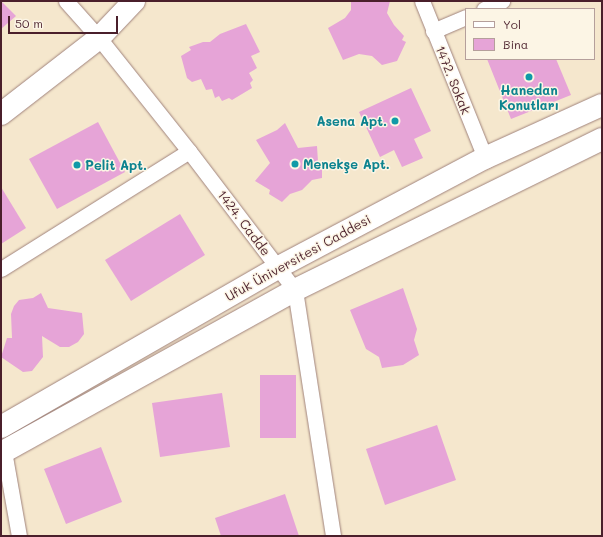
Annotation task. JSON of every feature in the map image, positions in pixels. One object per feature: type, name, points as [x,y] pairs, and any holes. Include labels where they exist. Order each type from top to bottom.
[{"type":"main road","points":[[1,114],[99,38],[134,1]]},
{"type":"main road","name":"Ufuk Üniversitesi Caddesi","points":[[1,427],[277,268],[485,158],[602,105]]},
{"type":"main road","name":"Ufuk Üniversitesi Caddesi","points":[[3,452],[295,290],[602,139]]},
{"type":"street","name":"1424. Cadde","points":[[66,1],[99,38],[189,151],[295,290]]},
{"type":"street","name":"1472. Sokak","points":[[422,1],[485,158]]},
{"type":"street","points":[[486,8],[502,1]]},
{"type":"street","points":[[433,31],[465,17]]},
{"type":"street","points":[[1,269],[189,151]]},
{"type":"street","points":[[295,290],[333,536]]},
{"type":"street","points":[[3,452],[20,536]]},
{"type":"building","points":[[1,1],[16,16],[1,29]]},
{"type":"building","points":[[351,1],[390,1],[387,13],[394,25],[404,36],[402,40],[406,42],[397,61],[382,65],[372,56],[359,54],[343,60],[328,28],[345,18],[351,10]]},
{"type":"building","points":[[246,24],[260,52],[251,56],[257,68],[249,73],[253,80],[250,83],[252,88],[232,100],[229,98],[222,101],[219,96],[215,98],[212,89],[206,90],[201,79],[192,82],[187,78],[181,56],[191,50],[189,47],[203,42],[210,42],[220,34]]},
{"type":"building","name":"Hanedan Konutları","points":[[487,60],[556,60],[571,95],[511,119]]},
{"type":"building","name":"Asena Apt.","points":[[411,88],[431,131],[414,139],[423,158],[402,167],[394,150],[380,157],[359,112]]},
{"type":"building","name":"Pelit Apt.","points":[[98,122],[125,172],[57,209],[29,159]]},
{"type":"building","name":"Menekşe Apt.","points":[[285,123],[298,148],[317,146],[318,162],[322,163],[322,178],[312,180],[302,190],[290,194],[282,202],[269,194],[270,190],[255,181],[270,163],[256,140],[277,130]]},
{"type":"building","points":[[1,187],[26,228],[1,244]]},
{"type":"building","points":[[180,214],[205,255],[131,301],[105,260]]},
{"type":"building","points":[[403,288],[417,329],[414,340],[419,355],[403,365],[382,368],[379,357],[366,349],[350,310]]},
{"type":"building","points":[[41,293],[48,308],[82,313],[84,334],[78,342],[69,347],[60,347],[42,336],[43,357],[32,371],[23,372],[1,357],[7,338],[12,338],[11,314],[14,306],[19,300],[33,298]]},
{"type":"building","points":[[260,375],[296,375],[296,438],[260,438]]},
{"type":"building","points":[[222,393],[230,447],[160,457],[152,403]]},
{"type":"building","points":[[437,425],[456,480],[385,505],[366,449]]},
{"type":"building","points":[[101,447],[122,502],[66,524],[44,469]]},
{"type":"building","points":[[285,494],[299,536],[221,536],[215,518]]},
{"type":"place","name":"Hanedan Konutları","points":[[529,77]]},
{"type":"place","name":"Asena Apt.","points":[[395,121]]},
{"type":"place","name":"Menekşe Apt.","points":[[295,164]]},
{"type":"place","name":"Pelit Apt.","points":[[77,165]]}]
